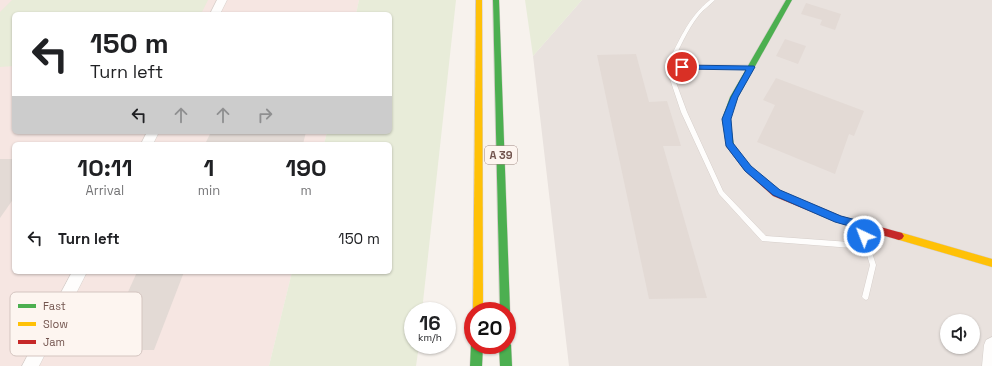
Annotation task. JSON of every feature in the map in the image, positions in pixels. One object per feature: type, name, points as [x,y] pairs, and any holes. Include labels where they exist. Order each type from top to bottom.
[{"type":"main road","name":"A 39","points":[[478,302],[479,0]]},
{"type":"main road","name":"A 39","points":[[496,0],[505,302]]},
{"type":"main road","points":[[789,0],[734,97],[726,119],[729,144],[748,169],[776,193],[839,219],[992,263]]},
{"type":"main road","points":[[476,366],[477,354]]},
{"type":"main road","points":[[505,354],[506,366]]},
{"type":"street","points":[[216,12],[222,0]]},
{"type":"street","points":[[69,292],[79,274]]},
{"type":"street","points":[[990,366],[992,345]]},
{"type":"street","points":[[30,366],[35,356]]},
{"type":"lane","points":[[713,0],[704,6],[695,16],[668,67],[684,112],[721,192],[764,239],[867,246]]},
{"type":"lane","points":[[668,67],[751,67]]},
{"type":"lane","points":[[860,225],[873,265],[866,297]]},
{"type":"shaded area","points":[[0,0],[359,0],[356,12],[12,12],[12,134],[326,134],[324,142],[12,142],[12,274],[292,274],[269,366],[0,366]]},
{"type":"shaded area","points":[[582,0],[992,0],[992,366],[569,366],[533,56]]},
{"type":"green space","points":[[12,0],[208,0],[202,12],[12,12],[12,66],[0,67],[0,12]]},
{"type":"green space","points":[[359,0],[456,0],[423,302],[404,302],[404,354],[418,354],[416,366],[269,366],[292,274],[392,274],[392,142],[324,142],[326,134],[392,134],[392,12],[356,12]]},
{"type":"green space","points":[[525,0],[582,0],[533,56]]},
{"type":"building","points":[[806,3],[841,14],[835,30],[820,25],[822,20],[801,14]]},
{"type":"building","points":[[785,39],[806,46],[798,64],[776,56]]},
{"type":"building","points":[[636,54],[649,102],[667,101],[681,146],[663,146],[707,298],[649,299],[597,55]]},
{"type":"building","points":[[776,78],[864,111],[854,136],[849,134],[835,174],[757,142],[775,105],[763,100]]},
{"type":"building","points":[[210,134],[306,134],[304,142],[206,142]]},
{"type":"building","points":[[0,159],[12,159],[12,201],[0,218]]},
{"type":"building","points":[[136,274],[183,274],[154,350],[142,350],[142,292],[128,292]]},
{"type":"traffic: fast","points":[[496,0],[505,302]]},
{"type":"traffic: fast","points":[[730,146],[726,119],[734,97],[789,0]]},
{"type":"traffic: fast","points":[[476,366],[477,354]]},
{"type":"traffic: fast","points":[[505,354],[506,366]]},
{"type":"traffic: slow","points":[[478,302],[479,0]]},
{"type":"traffic: slow","points":[[899,236],[992,263]]},
{"type":"traffic: jam","points":[[730,146],[748,169],[776,193],[839,219],[899,236]]},
{"type":"route","points":[[682,67],[751,67],[734,97],[726,119],[729,144],[748,169],[776,193],[839,219],[860,225],[864,236]]}]
